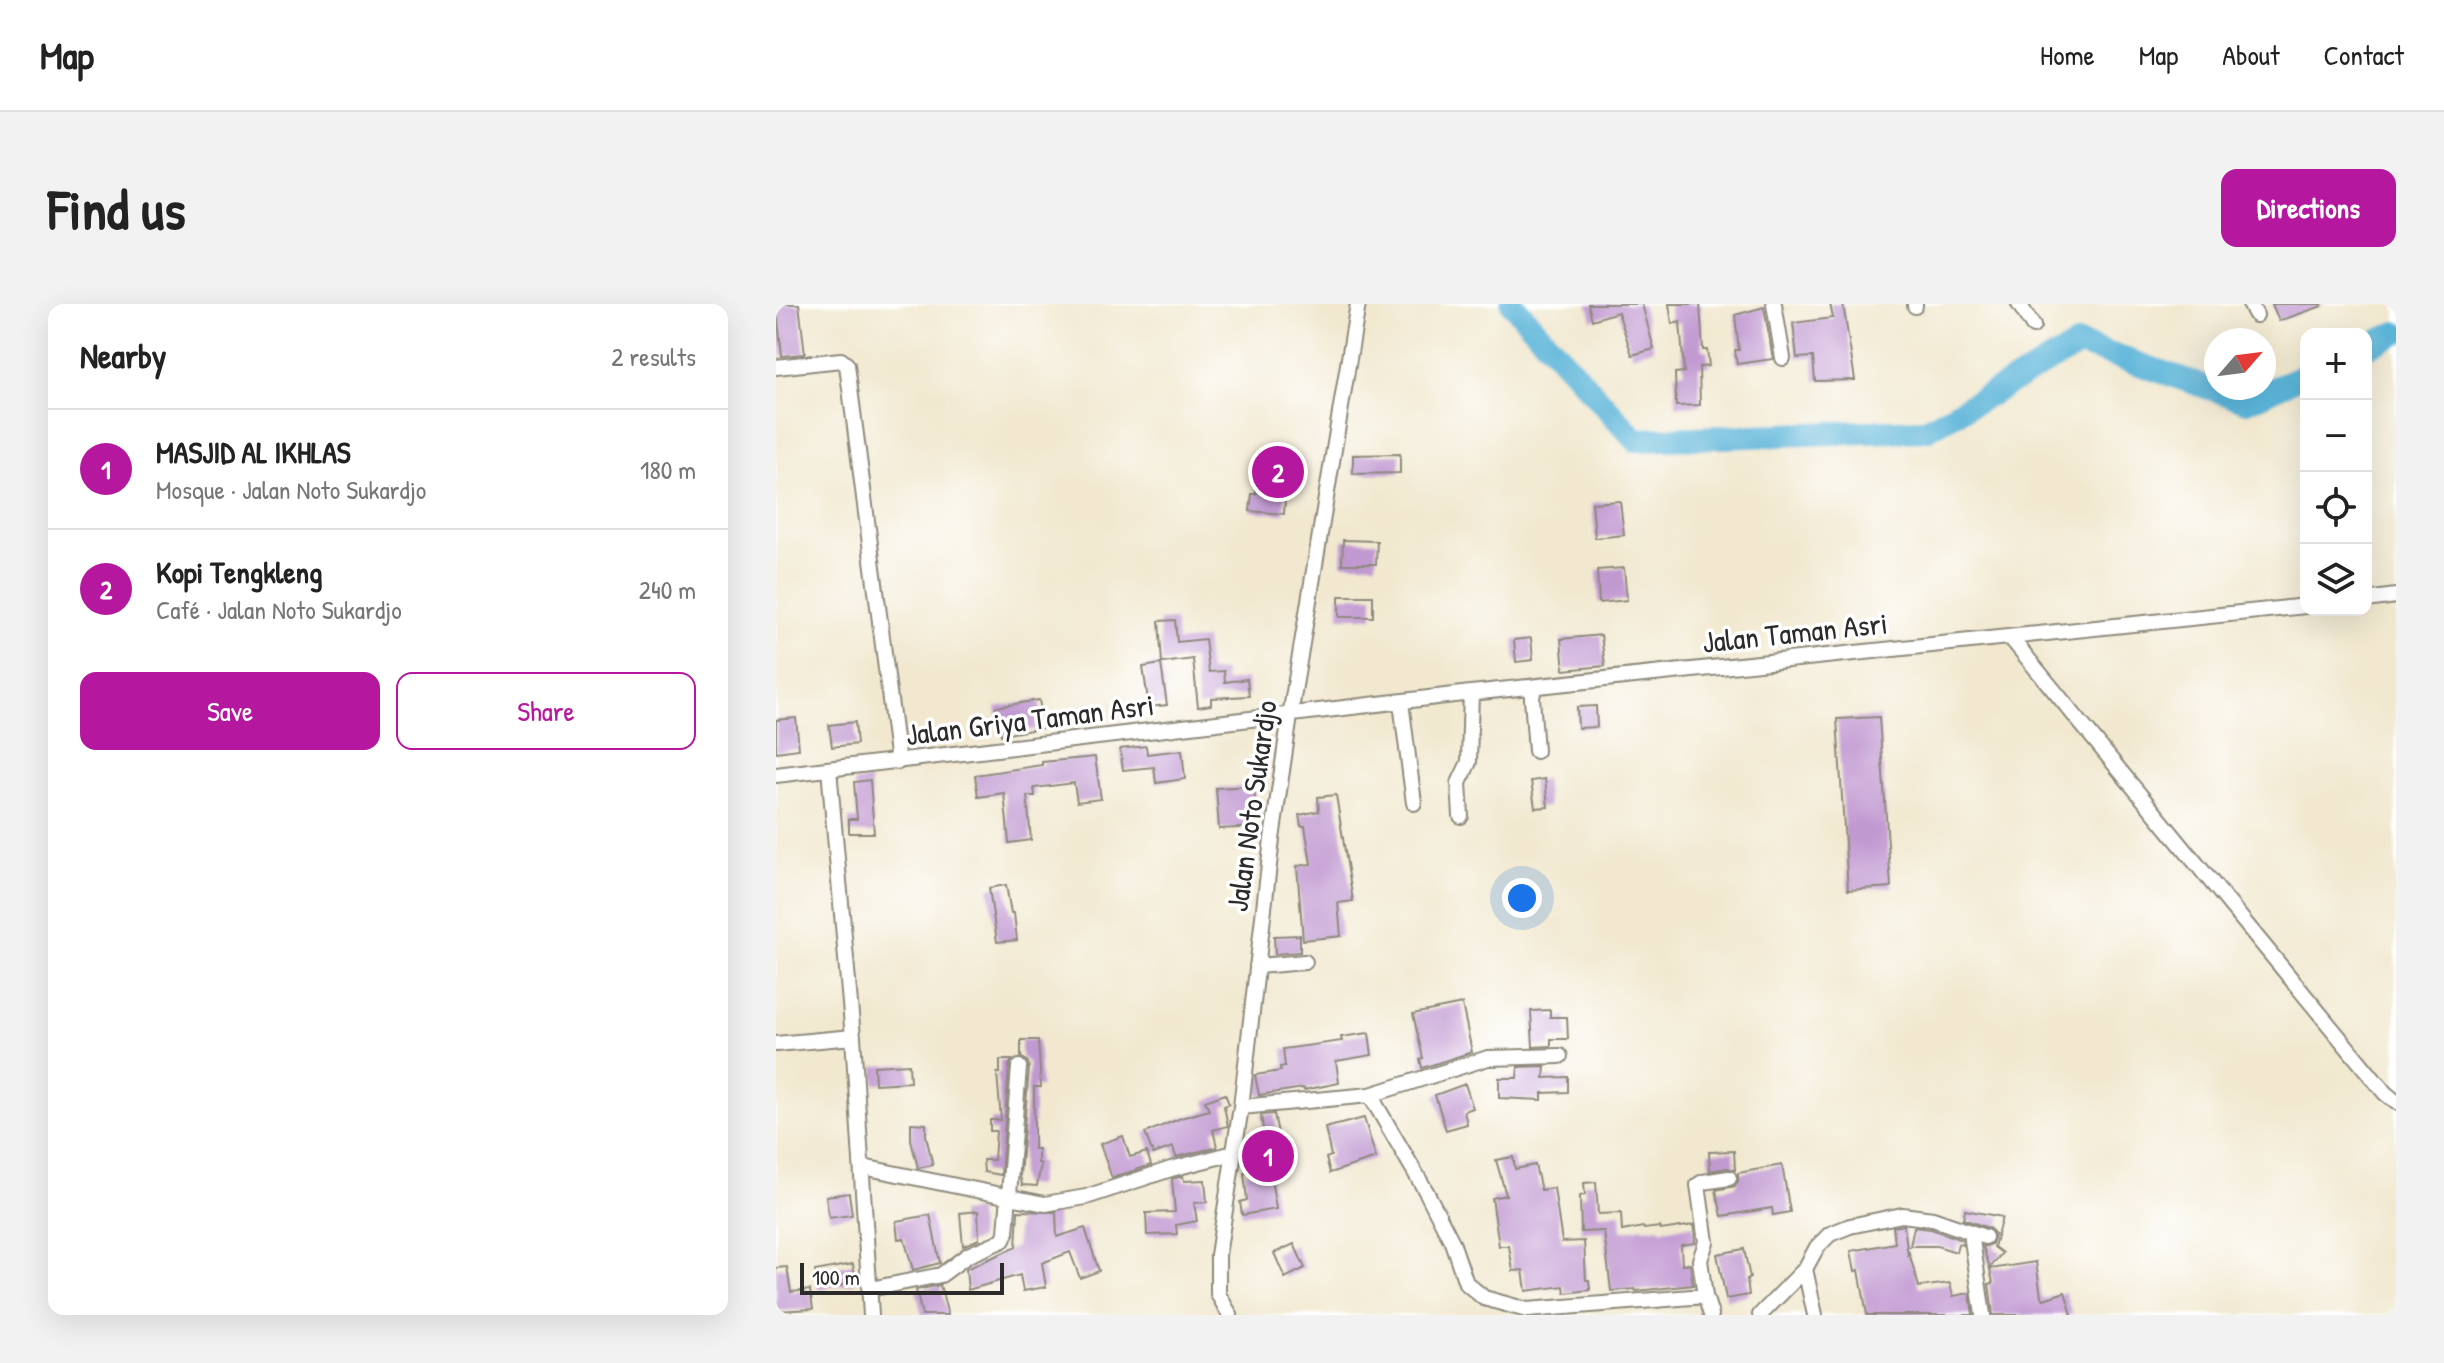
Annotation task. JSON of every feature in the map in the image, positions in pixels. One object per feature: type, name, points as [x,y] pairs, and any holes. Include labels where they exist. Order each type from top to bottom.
[{"type":"street","name":"Jalan Noto Sukardjo","points":[[1230,1315],[1218,1294],[1218,1255],[1241,1107],[1290,716],[1358,304]]},
{"type":"street","points":[[1774,304],[1783,358]]},
{"type":"street","points":[[2019,304],[2033,326]]},
{"type":"street","points":[[776,367],[841,360],[847,365],[898,762]]},
{"type":"street","points":[[2372,599],[2396,596]]},
{"type":"street","name":"Jalan Taman Asri","points":[[1290,716],[1471,693],[2300,607]]},
{"type":"street","points":[[2010,637],[2302,995],[2396,1102]]},
{"type":"street","points":[[1534,687],[1536,751]]},
{"type":"street","points":[[1461,816],[1459,783],[1469,762],[1471,693]]},
{"type":"street","points":[[1401,702],[1414,803]]},
{"type":"street","name":"Jalan Griya Taman Asri","points":[[776,775],[1290,716]]},
{"type":"street","points":[[829,769],[853,1037],[871,1315]]},
{"type":"street","points":[[1257,966],[1305,962]]},
{"type":"street","points":[[776,1044],[853,1037]]},
{"type":"street","points":[[1241,1107],[1370,1095],[1488,1058],[1560,1056]]},
{"type":"street","points":[[870,1289],[941,1275],[968,1255],[999,1244],[1006,1233],[1019,1067]]},
{"type":"street","points":[[1370,1095],[1427,1193],[1452,1242],[1466,1283],[1484,1298],[1527,1312],[1705,1296]]},
{"type":"street","points":[[863,1167],[1045,1204],[1060,1203],[1234,1153]]},
{"type":"street","points":[[1711,1315],[1700,1260],[1706,1242],[1698,1185],[1729,1178]]},
{"type":"street","points":[[1760,1315],[1805,1269],[1817,1247],[1830,1234],[1902,1215],[1933,1219],[1978,1235],[1983,1315]]},
{"type":"street","points":[[1805,1269],[1815,1315]]},
{"type":"street","points":[[1575,1307],[1589,1315]]},
{"type":"building","points":[[776,304],[799,304],[805,354],[782,356]]},
{"type":"building","points":[[1588,304],[1642,304],[1654,349],[1632,355],[1618,312],[1592,320]]},
{"type":"building","points":[[1669,304],[1700,304],[1703,350],[1707,350],[1709,366],[1699,367],[1700,405],[1676,406],[1675,373],[1684,372],[1680,322],[1672,324]]},
{"type":"building","points":[[1830,304],[1843,304],[1855,380],[1815,381],[1813,357],[1797,358],[1793,323],[1833,318]]},
{"type":"building","points":[[2272,304],[2322,304],[2322,306],[2279,321]]},
{"type":"building","points":[[1764,307],[1773,359],[1737,364],[1735,350],[1739,350],[1735,315]]},
{"type":"building","points":[[1400,454],[1400,473],[1353,474],[1353,455]]},
{"type":"building","points":[[1259,463],[1287,465],[1284,514],[1250,511],[1252,494],[1256,494]]},
{"type":"building","points":[[1620,501],[1624,535],[1595,538],[1592,503]]},
{"type":"building","points":[[1343,540],[1377,541],[1376,564],[1342,564]]},
{"type":"building","points":[[1624,568],[1627,600],[1599,603],[1597,570]]},
{"type":"building","points":[[1339,596],[1373,596],[1373,617],[1339,617]]},
{"type":"building","points":[[1175,620],[1177,642],[1205,639],[1209,672],[1224,671],[1225,682],[1247,679],[1249,696],[1211,698],[1211,705],[1198,707],[1193,659],[1162,663],[1159,621]]},
{"type":"building","points":[[1601,635],[1605,666],[1564,670],[1561,639]]},
{"type":"building","points":[[1531,638],[1533,660],[1516,662],[1514,640]]},
{"type":"building","points":[[1161,664],[1167,705],[1149,707],[1143,667]]},
{"type":"building","points":[[1039,700],[1044,728],[1001,735],[996,707]]},
{"type":"building","points":[[1596,706],[1597,727],[1578,728],[1577,707]]},
{"type":"building","points":[[1879,717],[1891,887],[1848,890],[1837,719]]},
{"type":"building","points":[[796,718],[799,749],[776,752],[776,720]]},
{"type":"building","points":[[855,722],[857,744],[832,747],[829,725]]},
{"type":"building","points":[[1146,746],[1147,754],[1182,750],[1185,779],[1156,783],[1154,767],[1123,770],[1120,749]]},
{"type":"building","points":[[1095,757],[1101,799],[1077,802],[1074,783],[1034,788],[1035,796],[1027,796],[1031,840],[1009,843],[1004,793],[978,797],[975,775],[1042,765],[1042,762]]},
{"type":"building","points":[[1545,779],[1548,807],[1535,808],[1531,781]]},
{"type":"building","points":[[870,780],[874,833],[849,833],[849,819],[857,819],[854,782]]},
{"type":"building","points":[[1254,786],[1257,827],[1219,829],[1216,788]]},
{"type":"building","points":[[1336,795],[1353,901],[1338,903],[1341,936],[1303,940],[1297,866],[1311,864],[1305,826],[1301,826],[1299,815],[1319,811],[1318,797]]},
{"type":"building","points":[[1006,885],[1017,940],[997,942],[989,888]]},
{"type":"building","points":[[1300,935],[1300,952],[1275,954],[1274,936]]},
{"type":"building","points":[[1462,1004],[1472,1052],[1422,1068],[1420,1059],[1423,1058],[1413,1014]]},
{"type":"building","points":[[1550,1010],[1550,1017],[1567,1017],[1568,1039],[1551,1039],[1551,1046],[1533,1047],[1531,1011]]},
{"type":"building","points":[[1369,1033],[1372,1055],[1336,1061],[1339,1083],[1259,1095],[1255,1075],[1281,1071],[1280,1067],[1285,1066],[1283,1049],[1342,1041],[1341,1037]]},
{"type":"building","points":[[1021,1040],[1038,1040],[1041,1087],[1034,1087],[1034,1149],[1038,1149],[1038,1163],[1041,1164],[1037,1186],[1022,1185],[1020,1176],[1029,1068],[1028,1062],[1021,1057]]},
{"type":"building","points":[[1000,1060],[1012,1060],[1009,1066],[1001,1175],[984,1172],[983,1160],[994,1160],[996,1131],[990,1131],[990,1120],[1001,1120],[997,1073],[1000,1073]]},
{"type":"building","points":[[909,1064],[910,1082],[875,1084],[874,1066]]},
{"type":"building","points":[[1545,1066],[1544,1078],[1568,1077],[1568,1092],[1542,1093],[1542,1100],[1499,1098],[1499,1078],[1517,1078],[1518,1067]]},
{"type":"building","points":[[1465,1084],[1473,1108],[1464,1111],[1467,1124],[1446,1130],[1435,1095]]},
{"type":"building","points":[[1225,1094],[1229,1104],[1224,1106],[1228,1126],[1213,1130],[1217,1147],[1176,1157],[1173,1147],[1153,1154],[1145,1133],[1209,1110],[1205,1101]]},
{"type":"building","points":[[1274,1114],[1280,1143],[1280,1166],[1269,1166],[1276,1209],[1242,1215],[1240,1202],[1247,1200],[1244,1173],[1257,1171],[1254,1132],[1263,1130],[1261,1115]]},
{"type":"building","points":[[1364,1118],[1376,1158],[1330,1173],[1326,1158],[1331,1156],[1325,1128]]},
{"type":"building","points":[[911,1123],[926,1124],[933,1165],[918,1168],[911,1140]]},
{"type":"building","points":[[1123,1136],[1130,1157],[1147,1152],[1151,1165],[1112,1178],[1100,1144]]},
{"type":"building","points":[[1734,1151],[1735,1170],[1710,1171],[1709,1152]]},
{"type":"building","points":[[1513,1157],[1515,1169],[1535,1165],[1541,1190],[1554,1188],[1562,1242],[1584,1241],[1586,1280],[1589,1280],[1590,1290],[1565,1293],[1564,1286],[1526,1291],[1523,1270],[1513,1271],[1509,1246],[1499,1246],[1492,1198],[1506,1195],[1496,1160]]},
{"type":"building","points":[[1782,1165],[1790,1212],[1773,1215],[1772,1208],[1722,1216],[1716,1190],[1735,1186],[1738,1173]]},
{"type":"building","points":[[1183,1176],[1184,1181],[1205,1180],[1207,1202],[1194,1203],[1197,1221],[1176,1225],[1177,1234],[1147,1235],[1146,1213],[1175,1212],[1172,1179]]},
{"type":"building","points":[[1596,1182],[1598,1214],[1621,1213],[1622,1231],[1694,1225],[1695,1243],[1681,1245],[1682,1265],[1690,1264],[1693,1285],[1611,1291],[1604,1231],[1581,1232],[1580,1196],[1585,1195],[1584,1183]]},
{"type":"building","points":[[849,1193],[852,1215],[829,1218],[826,1196]]},
{"type":"building","points":[[1965,1210],[2002,1217],[1994,1247],[2002,1253],[1990,1268],[1983,1247],[1992,1244],[1995,1234],[1989,1228],[1963,1219]]},
{"type":"building","points":[[978,1211],[979,1239],[963,1246],[960,1213]]},
{"type":"building","points":[[1018,1211],[1056,1212],[1057,1237],[1085,1228],[1099,1271],[1080,1278],[1070,1252],[1042,1263],[1046,1287],[1023,1291],[1020,1275],[968,1290],[966,1269],[1016,1247]]},
{"type":"building","points":[[930,1215],[940,1263],[913,1270],[904,1238],[898,1239],[896,1221]]},
{"type":"building","points":[[1904,1225],[1908,1256],[1909,1253],[1919,1287],[1950,1283],[1953,1296],[1970,1293],[1973,1315],[1867,1315],[1859,1270],[1855,1271],[1851,1251],[1895,1243],[1893,1227]]},
{"type":"building","points":[[1914,1227],[1931,1229],[1962,1240],[1963,1245],[1958,1244],[1956,1252],[1937,1246],[1910,1246]]},
{"type":"building","points":[[1294,1244],[1305,1268],[1285,1278],[1274,1253]]},
{"type":"building","points":[[1744,1249],[1750,1278],[1747,1279],[1749,1295],[1726,1299],[1717,1254]]},
{"type":"building","points":[[2036,1262],[2041,1296],[2044,1299],[2065,1292],[2072,1315],[1993,1315],[1990,1269]]},
{"type":"building","points":[[853,1264],[856,1283],[818,1289],[815,1271]]},
{"type":"building","points":[[787,1267],[791,1292],[810,1290],[813,1309],[776,1311],[776,1268]]},
{"type":"building","points":[[940,1285],[948,1315],[922,1315],[916,1290]]},
{"type":"waterway","points":[[1512,304],[1636,440],[1926,430],[2080,344],[2247,401],[2300,377]]},
{"type":"waterway","points":[[2372,344],[2396,333]]},
{"type":"place","name":"Kopi Tengkleng","points":[[1278,472]]},
{"type":"place","name":"MASJID AL IKHLAS","points":[[1268,1156]]}]
